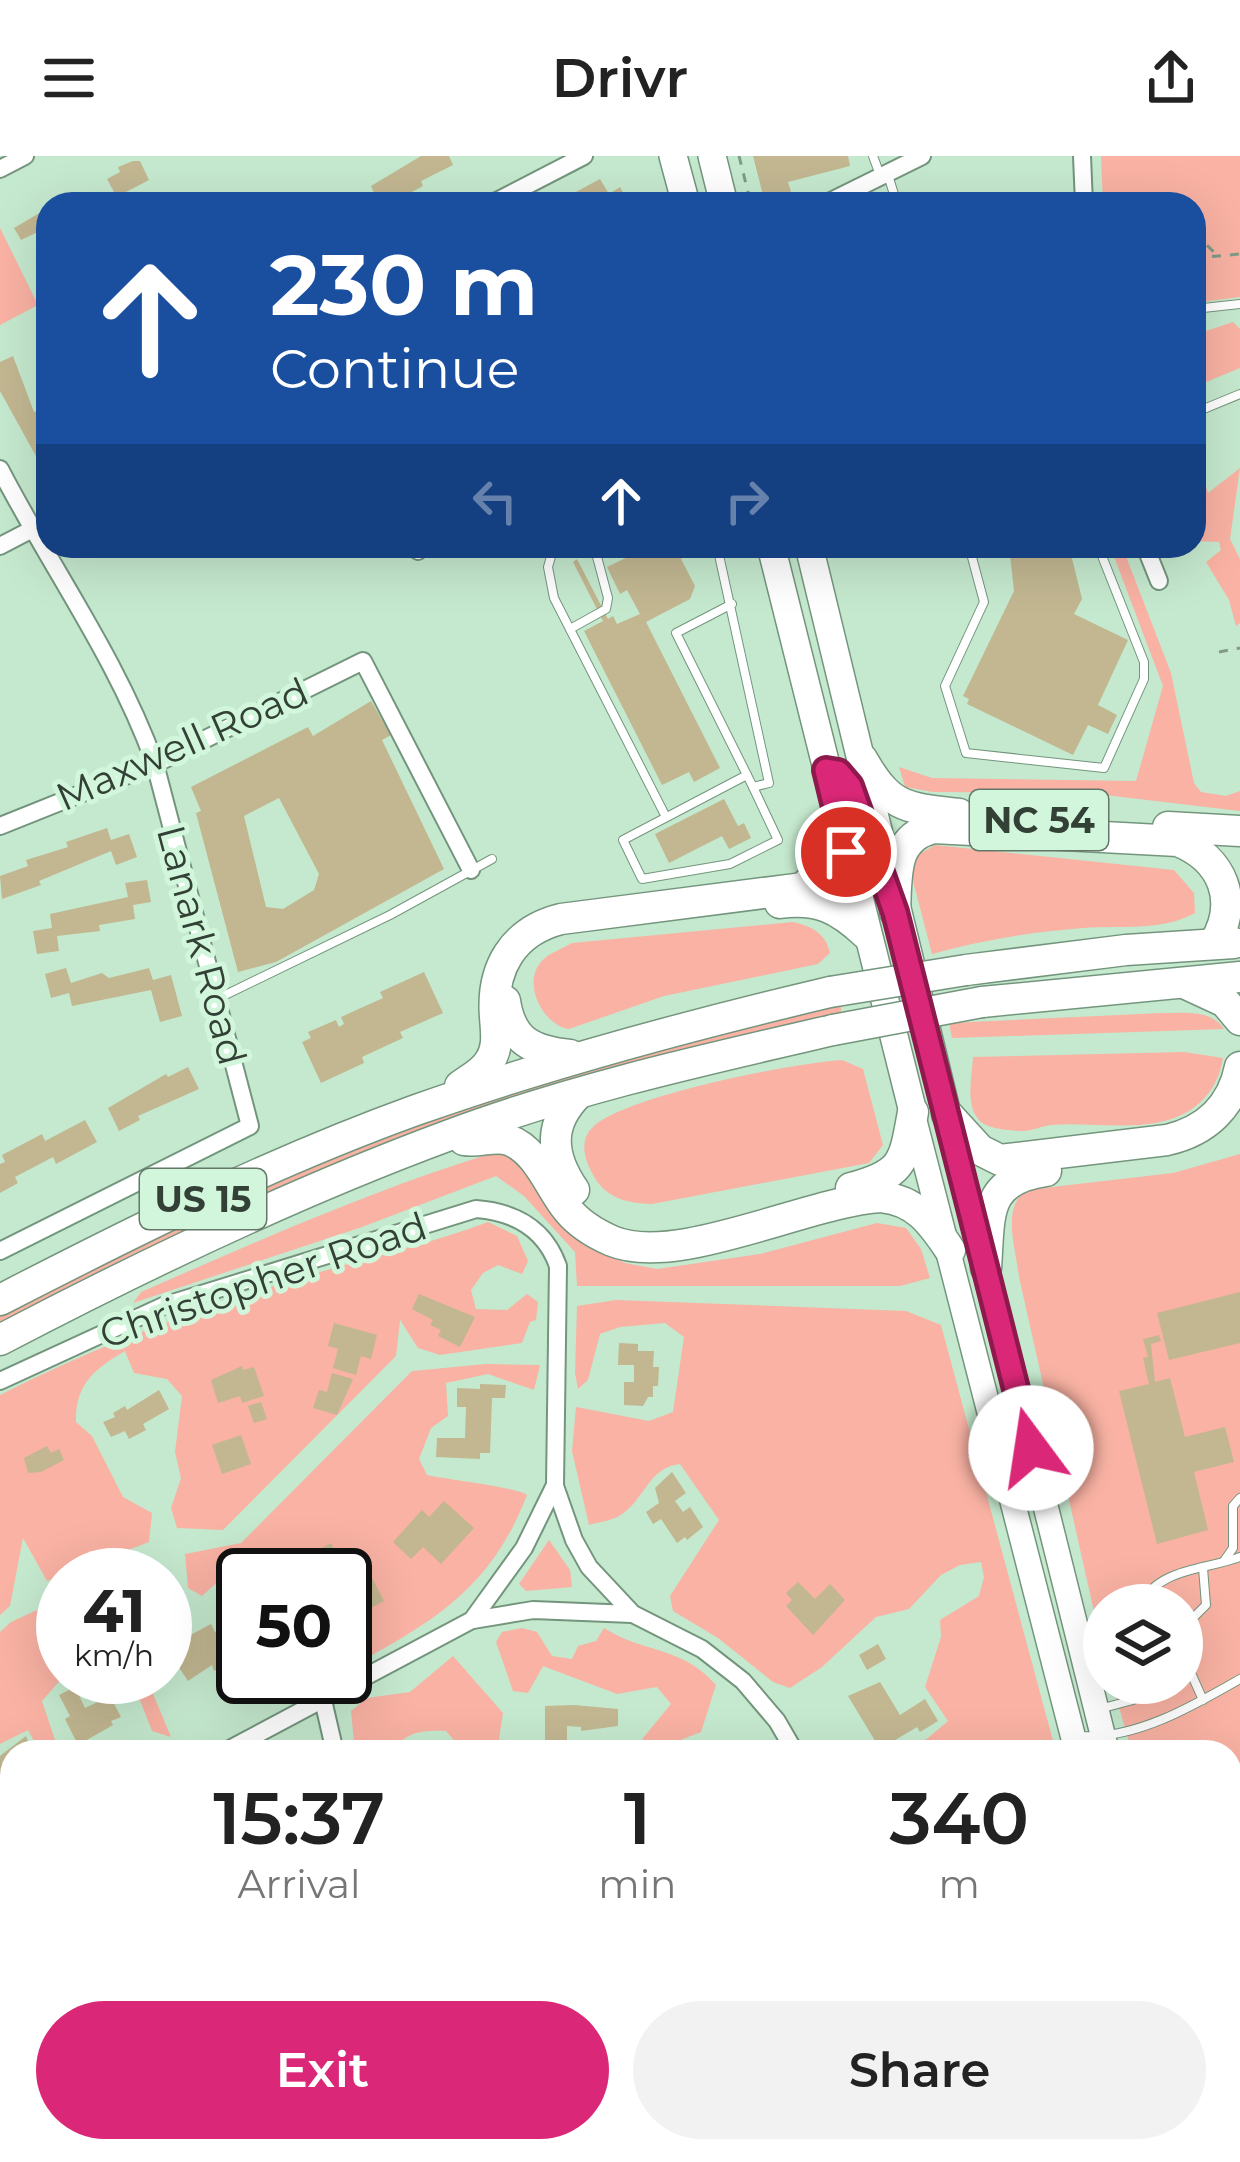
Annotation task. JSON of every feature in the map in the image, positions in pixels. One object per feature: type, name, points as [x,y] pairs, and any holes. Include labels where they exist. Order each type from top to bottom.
[{"type":"highway","name":"NC 54","points":[[862,759],[883,792],[912,809],[1240,831]]},
{"type":"highway","points":[[413,1112],[462,1084],[490,1061],[496,1036],[496,981],[508,952],[522,937],[561,920],[802,889],[825,866],[836,811]]},
{"type":"highway","points":[[895,912],[898,860],[903,847],[921,831],[1178,841],[1203,851],[1232,884],[1236,897],[1227,943]]},
{"type":"highway","points":[[581,1056],[544,1053],[526,1045],[512,1028],[506,1007],[506,986],[514,963],[525,950],[555,934],[805,900],[828,904],[866,934]]},
{"type":"highway","name":"US 15","points":[[0,1300],[239,1182],[413,1112],[581,1056],[830,992],[1065,956],[1227,943]]},
{"type":"highway","name":"US 15","points":[[0,1340],[201,1238],[447,1136],[578,1094],[833,1030],[982,1002],[1240,977]]},
{"type":"highway","points":[[1178,980],[1226,1002],[1240,1020]]},
{"type":"highway","points":[[947,1114],[980,1150],[1000,1160],[1167,1140],[1190,1133],[1220,1112],[1233,1092],[1240,1067]]},
{"type":"highway","points":[[578,1094],[560,1114],[554,1136],[565,1176],[586,1203],[607,1218],[653,1229],[880,1180],[906,1154],[913,1112]]},
{"type":"highway","points":[[986,1268],[992,1207],[1010,1180],[1192,1148],[1222,1129],[1240,1107]]},
{"type":"highway","points":[[447,1136],[473,1142],[488,1138],[514,1142],[530,1154],[569,1213],[615,1242],[640,1246],[692,1241],[881,1197],[905,1202],[922,1213],[950,1250]]},
{"type":"main road","points":[[674,156],[683,192]]},
{"type":"main road","points":[[712,156],[721,192]]},
{"type":"main road","points":[[774,558],[1074,1740]]},
{"type":"main road","name":"NC 54","points":[[812,558],[862,759]]},
{"type":"main road","points":[[862,759],[895,912],[1105,1740]]},
{"type":"main road","points":[[826,770],[838,772],[850,786],[895,912]]},
{"type":"street","points":[[0,169],[25,156]]},
{"type":"street","points":[[514,192],[584,156]]},
{"type":"street","points":[[851,192],[922,156]]},
{"type":"street","points":[[1082,156],[1084,192]]},
{"type":"street","name":"Lanark Road","points":[[0,469],[36,520]]},
{"type":"street","points":[[0,546],[36,528]]},
{"type":"street","name":"Lanark Road","points":[[0,1251],[250,1126],[155,764],[123,684],[57,558]]},
{"type":"street","points":[[1150,558],[1159,581]]},
{"type":"street","name":"Maxwell Road","points":[[0,826],[155,764],[363,662],[471,870]]},
{"type":"street","name":"Christopher Road","points":[[0,1381],[163,1306],[476,1209],[530,1225],[552,1250],[558,1266],[555,1486]]},
{"type":"street","points":[[555,1486],[589,1567],[633,1614]]},
{"type":"street","points":[[472,1620],[524,1548],[555,1486]]},
{"type":"street","points":[[372,1674],[472,1620],[533,1610],[633,1614],[702,1648],[743,1681],[788,1740]]},
{"type":"street","points":[[247,1740],[315,1704]]},
{"type":"street","points":[[324,1704],[332,1740]]},
{"type":"lane","points":[[873,156],[892,192]]},
{"type":"lane","points":[[1206,308],[1240,304]]},
{"type":"lane","points":[[1206,408],[1240,394]]},
{"type":"lane","points":[[551,558],[550,586],[666,817]]},
{"type":"lane","points":[[570,629],[606,609],[608,598],[597,558]]},
{"type":"lane","points":[[720,558],[769,783],[753,787]]},
{"type":"lane","points":[[972,558],[984,602],[945,686],[966,753],[1104,768],[1144,679],[1144,662],[1103,558]]},
{"type":"lane","points":[[732,604],[676,633],[747,775],[753,787],[778,840],[730,865],[642,879],[623,840],[747,775]]},
{"type":"lane","points":[[216,1000],[492,859]]},
{"type":"lane","points":[[1224,1563],[1233,1548],[1233,1506],[1240,1498]]},
{"type":"lane","points":[[1154,1584],[1240,1557]]},
{"type":"lane","points":[[1203,1568],[1203,1609]]},
{"type":"lane","points":[[1203,1700],[1240,1679]]},
{"type":"lane","points":[[1078,1740],[1097,1710],[1119,1704]]},
{"type":"lane","points":[[1117,1740],[1194,1704]]},
{"type":"path","points":[[739,156],[749,192]]},
{"type":"path","points":[[1206,244],[1218,256]]},
{"type":"path","points":[[1206,257],[1240,254]]},
{"type":"path","points":[[1220,652],[1240,648]]},
{"type":"shaded area","points":[[1101,156],[1240,156],[1240,297],[1206,301],[1206,192],[1102,192]]},
{"type":"shaded area","points":[[0,228],[36,306],[0,325]]},
{"type":"shaded area","points":[[1233,322],[1240,329],[1240,368],[1206,382],[1206,331]]},
{"type":"shaded area","points":[[1240,468],[1230,539],[1240,559],[1240,623],[1236,626],[1229,600],[1206,562],[1221,550],[1219,542],[1206,541],[1206,486],[1208,493]]},
{"type":"shaded area","points":[[1115,558],[1127,558],[1171,673],[1194,783],[1201,792],[1226,796],[1240,791],[1240,811],[1088,793],[933,792],[905,787],[899,767],[932,778],[1136,781],[1163,686]]},
{"type":"shaded area","points":[[935,845],[1174,870],[1194,893],[1195,913],[1154,925],[1045,932],[932,954],[911,873],[916,856]]},
{"type":"shaded area","points":[[793,922],[812,928],[825,940],[830,953],[818,964],[664,996],[569,1029],[550,1019],[537,1000],[537,967],[572,943]]},
{"type":"shaded area","points":[[841,1002],[841,1017],[661,1061],[0,1330],[0,1311],[265,1180],[560,1071]]},
{"type":"shaded area","points":[[1204,1015],[1224,1029],[952,1038],[949,1023]]},
{"type":"shaded area","points":[[1184,1052],[1223,1058],[1219,1074],[1196,1106],[1157,1123],[1051,1125],[1012,1131],[983,1123],[972,1106],[973,1057]]},
{"type":"shaded area","points":[[842,1060],[863,1069],[883,1145],[869,1163],[652,1204],[609,1193],[589,1166],[584,1149],[588,1133],[637,1104],[750,1074]]},
{"type":"shaded area","points":[[496,1152],[518,1159],[527,1169],[557,1222],[625,1263],[657,1269],[760,1254],[877,1223],[906,1228],[921,1249],[930,1278],[900,1286],[577,1286],[575,1252],[524,1196],[496,1176],[362,1227],[133,1303],[141,1292],[273,1235]]},
{"type":"shaded area","points":[[1240,1154],[1240,1740],[1129,1740],[1118,1704],[1203,1704],[1203,1584],[1088,1584],[1019,1277],[1012,1218],[1026,1190],[1173,1173]]},
{"type":"shaded area","points":[[488,1222],[517,1236],[528,1261],[522,1274],[498,1265],[483,1273],[471,1290],[476,1309],[507,1310],[527,1294],[538,1302],[536,1320],[530,1322],[522,1343],[440,1355],[418,1348],[400,1320],[396,1356],[223,1530],[177,1528],[171,1508],[181,1478],[175,1452],[182,1396],[167,1379],[134,1373],[125,1351],[88,1379],[76,1422],[92,1436],[123,1497],[152,1513],[149,1542],[133,1548],[36,1548],[36,1561],[23,1538],[10,1606],[0,1615],[0,1395],[181,1317]]},
{"type":"shaded area","points":[[616,1300],[906,1311],[941,1325],[1053,1740],[924,1740],[948,1721],[925,1687],[941,1637],[940,1620],[979,1596],[984,1577],[981,1562],[960,1565],[941,1575],[909,1609],[876,1617],[822,1667],[790,1688],[773,1682],[718,1638],[673,1611],[670,1596],[719,1520],[680,1464],[660,1471],[619,1516],[589,1525],[572,1451],[576,1407],[649,1421],[673,1412],[684,1337],[665,1323],[600,1334],[588,1380],[578,1389],[577,1306]]},
{"type":"shaded area","points":[[540,1365],[534,1390],[488,1374],[446,1383],[448,1416],[431,1428],[419,1459],[427,1475],[527,1495],[512,1528],[476,1580],[431,1619],[372,1655],[372,1548],[216,1548],[216,1583],[202,1596],[192,1590],[192,1553],[241,1543],[412,1371]]},
{"type":"shaded area","points":[[549,1540],[570,1570],[572,1587],[526,1591],[519,1584]]},
{"type":"shaded area","points":[[36,1610],[36,1704],[43,1704],[55,1740],[33,1740],[28,1730],[0,1740],[0,1632]]},
{"type":"shaded area","points":[[522,1628],[537,1632],[552,1656],[572,1659],[578,1646],[596,1641],[604,1628],[690,1663],[716,1685],[701,1732],[682,1740],[642,1740],[671,1704],[657,1687],[617,1694],[543,1666],[528,1693],[513,1691],[496,1642],[502,1632]]},
{"type":"shaded area","points":[[453,1656],[503,1713],[499,1740],[454,1740],[446,1731],[437,1731],[404,1740],[354,1740],[351,1711],[360,1704],[372,1704],[372,1697],[410,1692]]},
{"type":"shaded area","points":[[142,1704],[157,1704],[171,1737],[152,1731]]},
{"type":"building","points":[[421,156],[449,156],[453,165],[421,181],[423,186],[412,192],[374,192],[371,186]]},
{"type":"building","points":[[753,156],[848,156],[850,166],[788,182],[791,192],[762,192]]},
{"type":"building","points":[[140,161],[149,180],[126,192],[114,192],[107,179],[120,172],[118,167]]},
{"type":"building","points":[[600,179],[608,192],[576,192]]},
{"type":"building","points":[[36,215],[36,233],[21,240],[14,228]]},
{"type":"building","points":[[13,356],[36,411],[36,456],[0,391],[0,362]]},
{"type":"building","points":[[626,558],[682,558],[695,586],[690,599],[646,622],[720,768],[694,782],[689,772],[662,785],[584,631],[603,621],[573,562],[577,559],[608,619],[613,616],[617,624],[640,614],[627,590],[620,594],[607,567]]},
{"type":"building","points":[[1010,558],[1072,558],[1082,599],[1074,614],[1128,640],[1098,705],[1117,715],[1108,734],[1088,725],[1073,755],[967,704],[969,699],[963,696],[1014,591]]},
{"type":"building","points":[[371,701],[391,735],[382,740],[444,869],[276,962],[238,972],[196,813],[201,811],[191,787],[308,727],[313,736]],"holes":[[[279,798],[319,874],[314,890],[283,909],[266,907],[244,816]]]},
{"type":"building","points":[[724,799],[738,826],[744,823],[751,838],[729,849],[722,836],[669,863],[655,834]]},
{"type":"building","points":[[107,828],[111,840],[129,834],[137,857],[116,865],[111,851],[2,899],[0,876],[28,866],[26,860],[68,847],[66,842]]},
{"type":"building","points":[[147,880],[151,902],[133,905],[135,919],[99,925],[100,931],[57,936],[59,951],[37,954],[33,931],[52,928],[50,914],[128,897],[125,883]]},
{"type":"building","points":[[66,968],[71,983],[102,973],[109,978],[149,968],[153,980],[171,975],[182,1016],[160,1022],[151,990],[72,1006],[69,993],[51,998],[45,974]]},
{"type":"building","points":[[424,972],[443,1013],[400,1032],[403,1038],[321,1083],[302,1042],[311,1038],[308,1032],[336,1020],[339,1027],[344,1024],[341,1017]]},
{"type":"building","points":[[188,1067],[199,1089],[138,1116],[140,1120],[119,1131],[108,1108],[166,1074]]},
{"type":"building","points":[[85,1120],[97,1142],[56,1164],[53,1157],[15,1177],[18,1183],[0,1193],[2,1155],[42,1134],[45,1141]]},
{"type":"building","points":[[1240,1292],[1240,1343],[1169,1360],[1157,1313]]},
{"type":"building","points":[[419,1294],[475,1317],[460,1347],[438,1336],[441,1330],[430,1325],[433,1320],[412,1309]]},
{"type":"building","points":[[334,1323],[377,1335],[371,1359],[361,1356],[356,1375],[333,1368],[338,1349],[328,1346]]},
{"type":"building","points":[[1159,1335],[1161,1341],[1151,1344],[1155,1382],[1170,1378],[1185,1437],[1225,1427],[1234,1462],[1194,1472],[1208,1530],[1157,1544],[1119,1391],[1149,1384],[1143,1339]]},
{"type":"building","points":[[619,1343],[654,1351],[658,1386],[653,1386],[653,1397],[643,1406],[624,1405],[624,1382],[634,1382],[634,1365],[618,1365]]},
{"type":"building","points":[[242,1366],[243,1370],[254,1367],[264,1396],[242,1403],[240,1396],[218,1403],[211,1380]]},
{"type":"building","points":[[332,1373],[353,1379],[337,1415],[313,1408],[319,1390],[327,1392]]},
{"type":"building","points":[[480,1384],[506,1385],[505,1398],[492,1398],[490,1453],[480,1453],[480,1459],[436,1457],[437,1438],[465,1438],[466,1407],[457,1407],[457,1388],[480,1389]]},
{"type":"building","points":[[159,1390],[169,1409],[129,1439],[125,1431],[111,1437],[103,1422]]},
{"type":"building","points":[[261,1402],[267,1419],[254,1423],[248,1406]]},
{"type":"building","points":[[241,1435],[251,1464],[222,1474],[212,1445]]},
{"type":"building","points":[[47,1446],[51,1453],[59,1449],[64,1460],[28,1473],[24,1458]]},
{"type":"building","points":[[672,1472],[686,1493],[675,1501],[683,1512],[690,1507],[703,1527],[677,1543],[661,1519],[653,1524],[646,1512],[659,1503],[655,1488]]},
{"type":"building","points":[[444,1501],[474,1528],[441,1564],[423,1547],[411,1559],[393,1542],[422,1510],[429,1517]]},
{"type":"building","points":[[372,1578],[384,1601],[372,1607]]},
{"type":"building","points":[[798,1582],[815,1599],[830,1584],[845,1600],[813,1635],[786,1606],[792,1600],[786,1593]]},
{"type":"building","points":[[211,1624],[216,1670],[212,1665],[192,1678],[192,1634]]},
{"type":"building","points":[[878,1644],[886,1659],[867,1670],[859,1655]]},
{"type":"building","points":[[880,1682],[900,1715],[925,1699],[938,1721],[895,1740],[875,1740],[848,1696]]},
{"type":"building","points":[[64,1704],[85,1708],[114,1704],[121,1717],[87,1740],[76,1740],[65,1719],[70,1716]]},
{"type":"building","points":[[545,1706],[618,1709],[618,1726],[581,1731],[581,1727],[567,1726],[567,1740],[545,1740]]},
{"type":"route","points":[[846,852],[826,770],[838,772],[850,786],[895,912],[1031,1448]]}]
